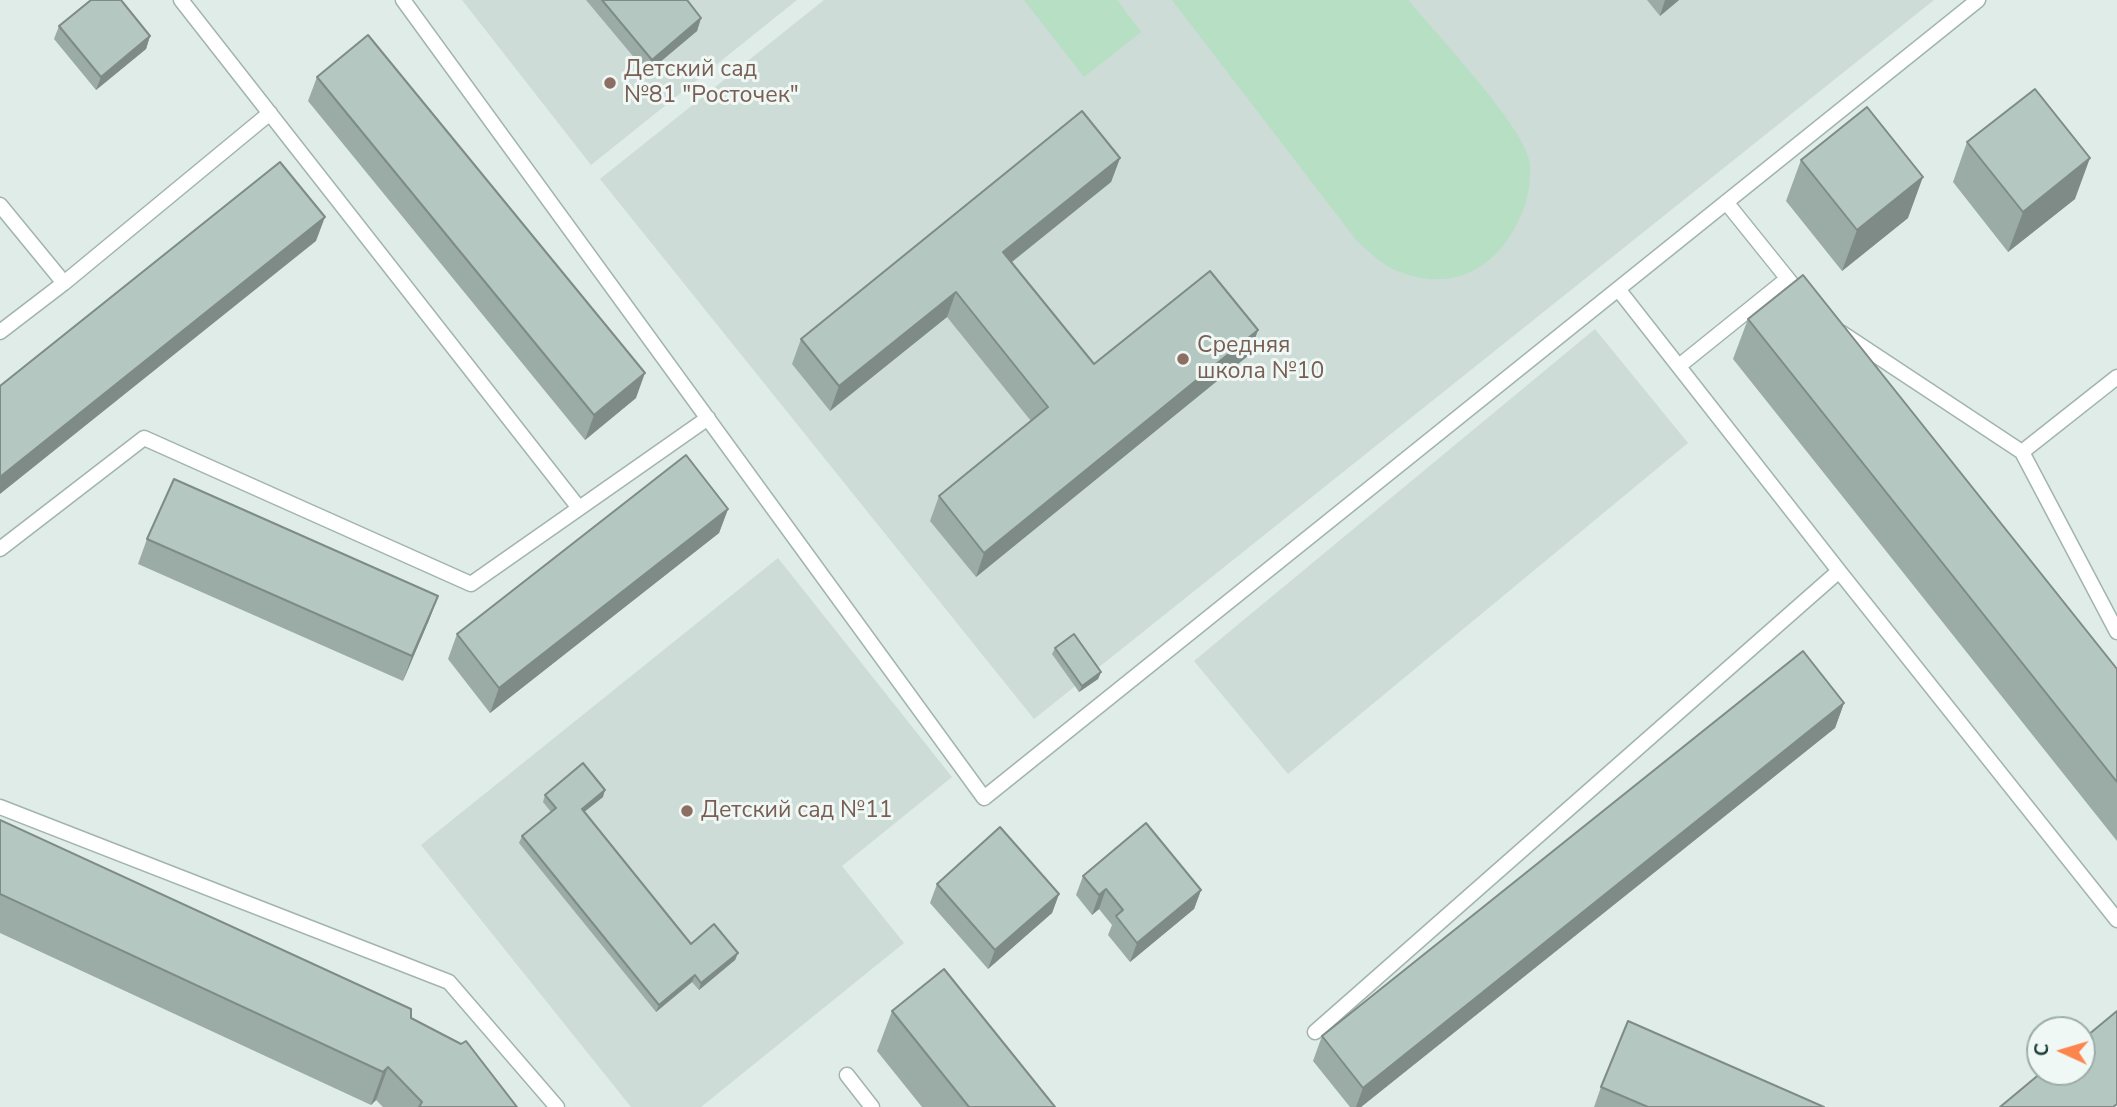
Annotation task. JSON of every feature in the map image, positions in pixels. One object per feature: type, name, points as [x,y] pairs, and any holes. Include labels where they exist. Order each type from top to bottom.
[{"type":"lane","points":[[181,0],[579,508]]},
{"type":"lane","points":[[403,0],[985,798],[1978,0]]},
{"type":"lane","points":[[0,332],[64,283],[270,113]]},
{"type":"lane","points":[[1726,202],[1811,308]]},
{"type":"lane","points":[[0,205],[64,283]]},
{"type":"lane","points":[[1679,366],[1787,279]]},
{"type":"lane","points":[[1618,289],[1839,572],[2117,920]]},
{"type":"lane","points":[[1829,325],[2022,452],[2117,632]]},
{"type":"lane","points":[[2022,452],[2117,377]]},
{"type":"lane","points":[[0,549],[144,438],[471,584],[708,418]]},
{"type":"lane","points":[[1315,1032],[1839,572]]},
{"type":"lane","points":[[0,807],[449,982],[557,1107]]},
{"type":"lane","points":[[847,1074],[872,1107]]},
{"type":"shaded area","name":"Детский сад №81 \"Росточек\"","points":[[462,0],[797,0],[591,165]]},
{"type":"shaded area","points":[[824,0],[1934,0],[1034,719],[600,179]]},
{"type":"shaded area","points":[[1595,329],[1688,443],[1288,774],[1194,661]]},
{"type":"shaded area","name":"Детский сад №11","points":[[778,558],[952,777],[842,866],[904,943],[701,1107],[631,1107],[421,845]]},
{"type":"green space","points":[[1024,0],[1117,0],[1141,32],[1084,77]]},
{"type":"green space","points":[[1172,0],[1408,0],[1495,103],[1523,145],[1529,160],[1527,197],[1513,231],[1502,247],[1490,260],[1476,269],[1444,279],[1409,275],[1382,263],[1357,241]]},
{"type":"building","points":[[91,0],[121,0],[150,36],[101,77],[59,26]]},
{"type":"building","points":[[602,0],[687,0],[701,18],[652,60]]},
{"type":"building","points":[[368,35],[645,373],[594,415],[317,77]]},
{"type":"building","points":[[2035,89],[2090,158],[2023,212],[1967,142]]},
{"type":"building","points":[[1867,107],[1923,177],[1857,230],[1801,160]]},
{"type":"building","name":"Средняя школа №10","points":[[1082,111],[1120,158],[1003,252],[1094,364],[1210,271],[1258,330],[984,553],[939,496],[1048,407],[956,292],[839,386],[801,339]]},
{"type":"building","points":[[280,162],[325,217],[0,477],[0,386]]},
{"type":"building","points":[[1803,275],[2117,669],[2117,782],[1748,319]]},
{"type":"building","points":[[686,455],[728,509],[499,688],[457,634]]},
{"type":"building","points":[[174,479],[438,596],[412,656],[147,539]]},
{"type":"building","points":[[1074,634],[1101,672],[1082,686],[1055,648]]},
{"type":"building","points":[[1803,651],[1844,703],[1363,1088],[1322,1036]]},
{"type":"building","points":[[583,763],[605,790],[582,809],[691,944],[714,924],[738,953],[701,983],[695,975],[659,1005],[522,836],[556,808],[545,795]]},
{"type":"building","points":[[0,820],[411,1009],[411,1018],[461,1044],[466,1041],[517,1107],[419,1107],[422,1102],[388,1067],[383,1072],[0,894]]},
{"type":"building","points":[[1146,823],[1201,890],[1137,943],[1116,916],[1123,910],[1106,889],[1099,895],[1083,876]]},
{"type":"building","points":[[1000,827],[1059,894],[995,950],[937,884]]},
{"type":"building","points":[[944,969],[1055,1107],[969,1107],[892,1011]]},
{"type":"building","points":[[2117,1011],[2117,1104],[2113,1107],[2000,1107],[2026,1085],[2096,1086],[2096,1028]]},
{"type":"building","points":[[1628,1021],[1824,1107],[1648,1107],[1601,1087]]},
{"type":"place","name":"Детский сад №81 \"Росточек\"","points":[[610,83]]},
{"type":"place","name":"Средняя школа №10","points":[[1183,359]]},
{"type":"place","name":"Детский сад №11","points":[[687,811]]}]
